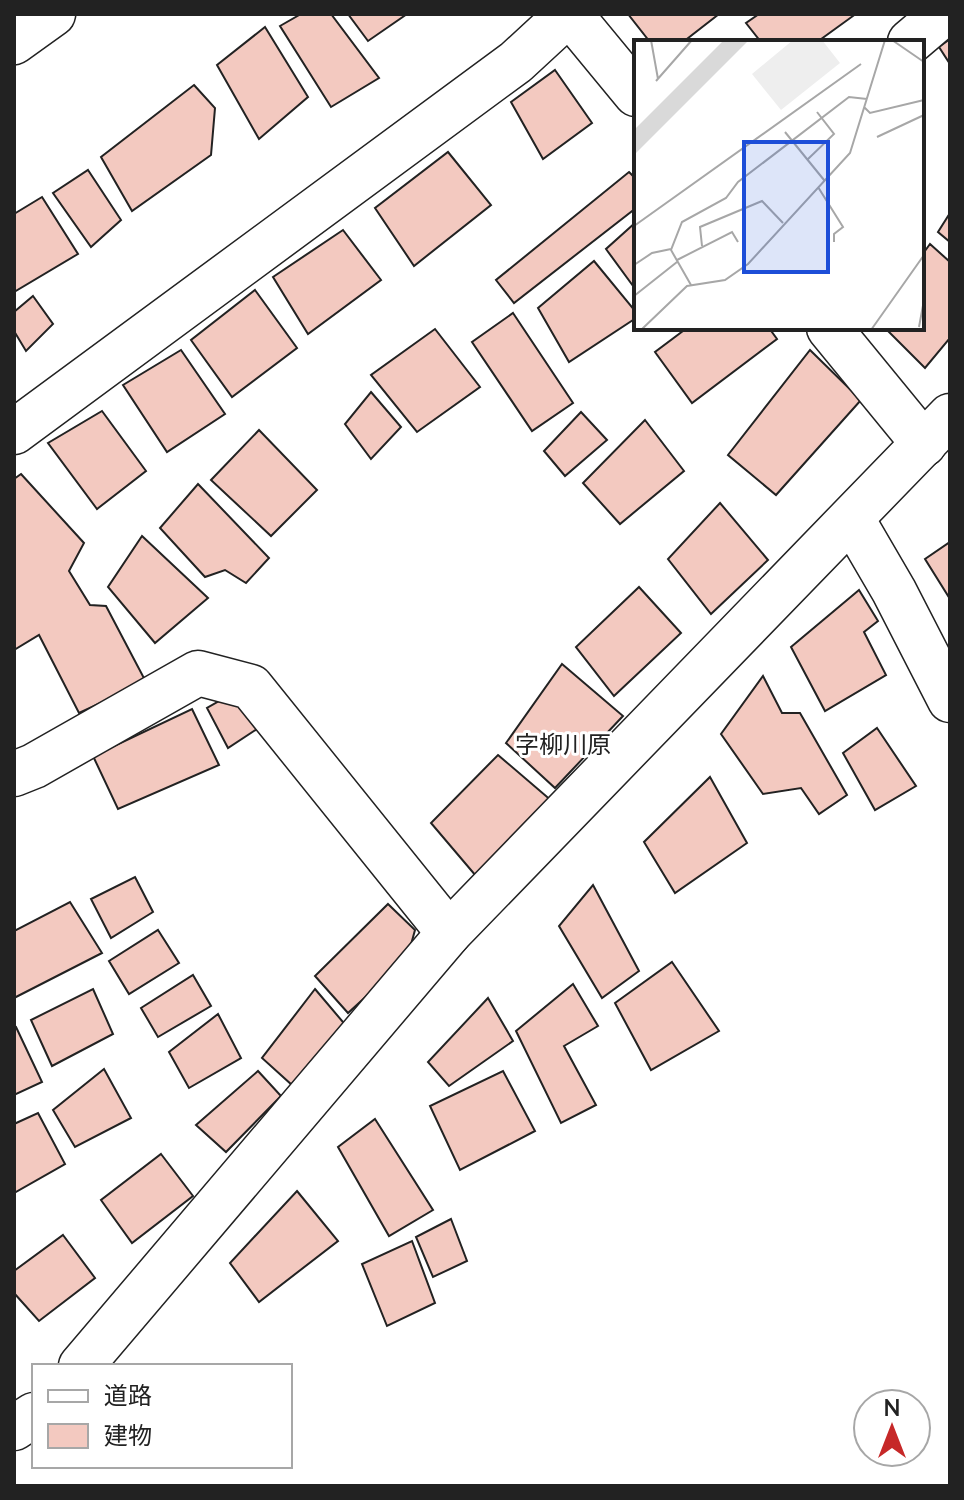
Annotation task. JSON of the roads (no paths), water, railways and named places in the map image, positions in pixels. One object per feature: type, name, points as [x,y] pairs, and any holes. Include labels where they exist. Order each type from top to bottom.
[{"type":"street","points":[[14,42],[53,14]]},
{"type":"street","points":[[14,432],[516,62],[569,14],[634,92]]},
{"type":"street","points":[[912,40],[943,14]]},
{"type":"street","points":[[83,1364],[449,933],[937,430],[831,330]]},
{"type":"street","points":[[852,519],[894,591],[950,700]]},
{"type":"street","points":[[14,774],[34,766],[198,673],[251,687],[449,933]]},
{"type":"street","points":[[14,1428],[32,1416]]},
{"type":"district","name":"字柳川原","points":[[563,745]]}]
